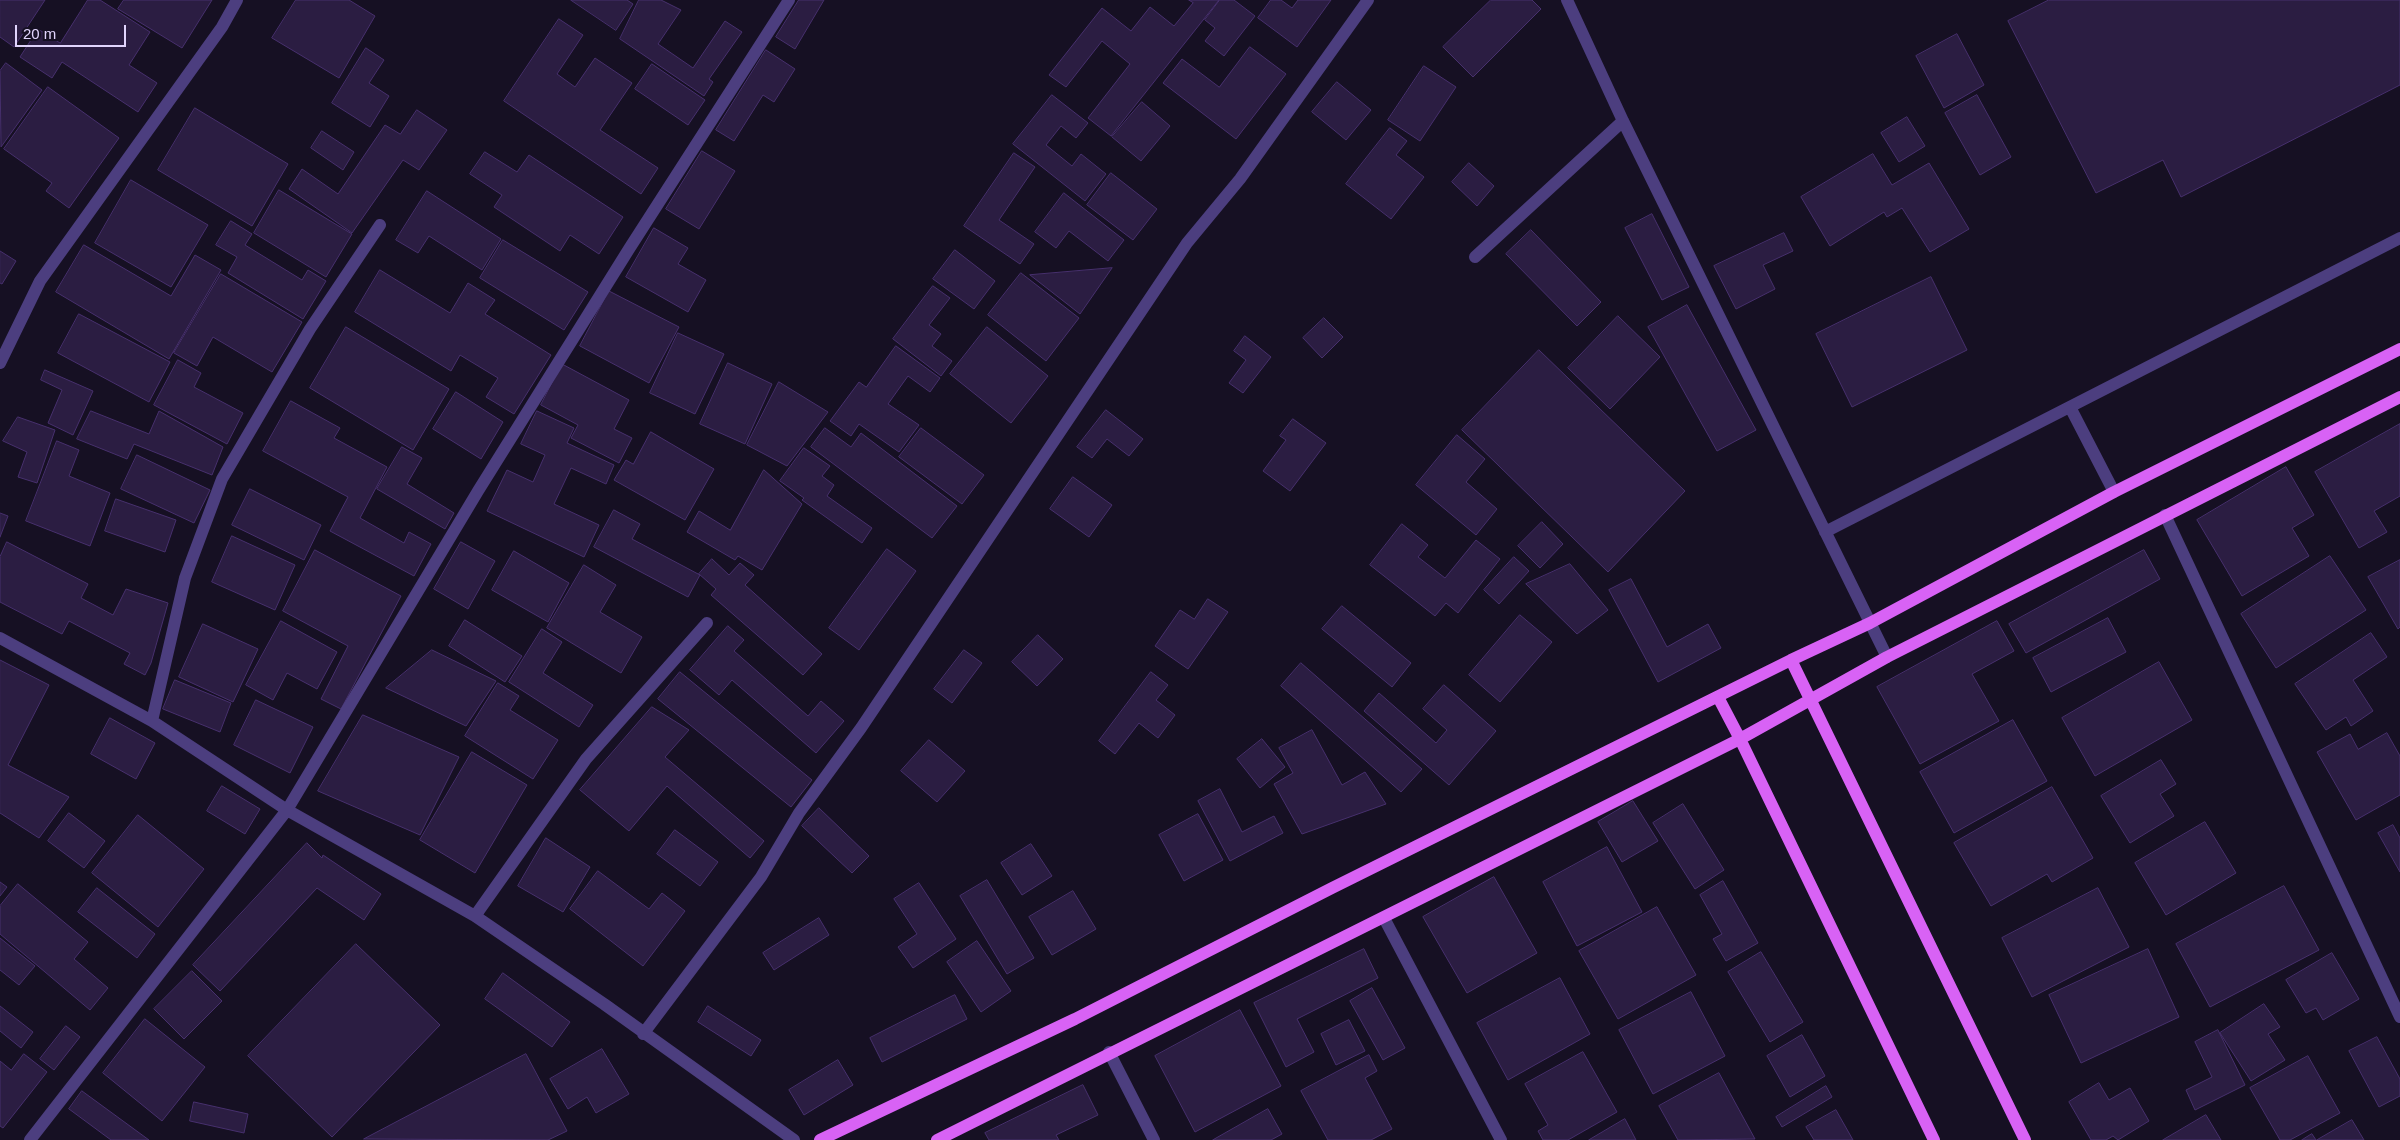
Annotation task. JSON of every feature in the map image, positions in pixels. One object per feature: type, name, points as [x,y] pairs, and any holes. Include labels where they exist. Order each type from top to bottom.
[{"type":"main road","points":[[820,1140],[1074,1019],[1332,888],[1791,660],[1870,623],[2114,492],[2400,348]]},
{"type":"main road","points":[[937,1140],[1109,1052],[1384,918],[1740,738],[1886,657],[2400,397]]},
{"type":"main road","points":[[1791,660],[2025,1140]]},
{"type":"main road","points":[[1718,697],[1740,738],[1934,1140]]},
{"type":"street","points":[[0,363],[40,280],[222,27],[237,0]]},
{"type":"street","points":[[30,1140],[287,810],[478,491],[629,249],[789,0]]},
{"type":"street","points":[[643,1034],[761,877],[799,813],[861,728],[1187,243],[1240,179],[1368,0]]},
{"type":"street","points":[[1567,0],[1623,121],[1886,657]]},
{"type":"street","points":[[1476,257],[1623,121]]},
{"type":"street","points":[[152,721],[185,578],[222,479],[310,329],[380,225]]},
{"type":"street","points":[[1825,532],[2400,238]]},
{"type":"street","points":[[2070,407],[2114,492]]},
{"type":"street","points":[[2165,515],[2400,1016]]},
{"type":"street","points":[[475,916],[586,759],[707,624]]},
{"type":"street","points":[[0,638],[152,721],[287,810],[475,916],[794,1140]]},
{"type":"street","points":[[1384,918],[1500,1140]]},
{"type":"street","points":[[1109,1052],[1154,1140]]},
{"type":"building","points":[[0,0],[45,0],[14,47],[0,37]]},
{"type":"building","points":[[88,0],[100,0],[150,32],[129,65],[157,83],[138,112],[62,62],[52,78],[20,57],[38,29],[60,43]]},
{"type":"building","points":[[124,0],[212,0],[182,48],[118,9]]},
{"type":"building","points":[[296,0],[349,0],[375,16],[339,78],[272,38]]},
{"type":"building","points":[[571,0],[627,0],[633,4],[616,30]]},
{"type":"building","points":[[639,0],[661,0],[681,10],[658,44],[693,68],[725,21],[742,32],[709,79],[713,82],[704,96],[620,39]]},
{"type":"building","points":[[799,0],[824,0],[795,49],[776,37]]},
{"type":"building","points":[[1189,0],[1219,0],[1111,136],[1088,118],[1130,64],[1102,41],[1066,87],[1049,75],[1102,8],[1131,31],[1150,7],[1174,26],[1193,3]]},
{"type":"building","points":[[1220,0],[1234,0],[1255,16],[1224,56],[1205,41],[1215,28],[1205,20]]},
{"type":"building","points":[[1271,0],[1281,0],[1292,8],[1298,0],[1331,0],[1297,47],[1258,18]]},
{"type":"building","points":[[1491,0],[1532,0],[1541,9],[1473,77],[1443,47]]},
{"type":"building","points":[[2049,0],[2400,0],[2400,85],[2181,197],[2163,160],[2096,193],[2008,21]]},
{"type":"building","points":[[559,19],[583,35],[557,74],[575,87],[595,58],[632,83],[600,130],[658,168],[641,194],[504,101]]},
{"type":"building","points":[[1957,34],[1984,85],[1944,108],[1916,56]]},
{"type":"building","points":[[1250,47],[1286,74],[1236,139],[1163,83],[1182,59],[1219,87]]},
{"type":"building","points":[[366,48],[384,60],[369,83],[389,96],[370,127],[332,103]]},
{"type":"building","points":[[766,50],[795,69],[774,102],[763,95],[734,141],[716,130]]},
{"type":"building","points":[[6,63],[42,90],[1,147],[0,71]]},
{"type":"building","points":[[652,64],[705,100],[688,125],[635,89]]},
{"type":"building","points":[[1424,66],[1456,87],[1420,141],[1388,120]]},
{"type":"building","points":[[1337,82],[1371,110],[1346,140],[1312,112]]},
{"type":"building","points":[[48,87],[119,138],[69,208],[46,191],[52,183],[4,149]]},
{"type":"building","points":[[1052,95],[1088,123],[1076,138],[1061,126],[1046,145],[1072,166],[1081,154],[1106,174],[1085,201],[1013,144]]},
{"type":"building","points":[[1977,95],[2011,157],[1980,175],[1945,113]]},
{"type":"building","points":[[1142,102],[1170,126],[1141,161],[1112,137]]},
{"type":"building","points":[[195,108],[288,164],[252,226],[158,170]]},
{"type":"building","points":[[417,110],[447,130],[419,170],[403,160],[352,233],[289,189],[302,169],[338,194],[385,125],[400,134]]},
{"type":"building","points":[[1907,117],[1925,146],[1899,162],[1881,133]]},
{"type":"building","points":[[1390,128],[1407,141],[1396,155],[1424,177],[1391,219],[1346,184]]},
{"type":"building","points":[[322,131],[354,152],[343,170],[311,148]]},
{"type":"building","points":[[702,151],[735,171],[699,229],[666,209]]},
{"type":"building","points":[[485,152],[517,172],[529,155],[623,217],[599,254],[570,235],[560,251],[494,207],[502,195],[470,174]]},
{"type":"building","points":[[1014,153],[1035,167],[999,220],[1034,244],[1020,264],[964,226]]},
{"type":"building","points":[[1873,154],[1892,185],[1929,163],[1969,229],[1930,252],[1902,208],[1887,217],[1884,212],[1830,246],[1801,197]]},
{"type":"building","points":[[1469,163],[1494,186],[1477,206],[1452,182]]},
{"type":"building","points":[[1111,173],[1157,209],[1133,240],[1087,205]]},
{"type":"building","points":[[131,180],[208,225],[171,287],[95,243]]},
{"type":"building","points":[[279,190],[352,234],[326,277],[254,233]]},
{"type":"building","points":[[427,191],[501,239],[482,270],[429,236],[418,253],[396,240]]},
{"type":"building","points":[[1064,193],[1124,240],[1108,261],[1069,231],[1056,248],[1035,232]]},
{"type":"building","points":[[1652,214],[1689,287],[1662,300],[1625,228]]},
{"type":"building","points":[[231,221],[252,234],[245,245],[302,280],[308,270],[326,281],[303,319],[228,273],[237,257],[216,245]]},
{"type":"building","points":[[654,228],[688,248],[678,264],[706,280],[688,312],[626,277]]},
{"type":"building","points":[[1531,230],[1601,302],[1577,326],[1506,254]]},
{"type":"building","points":[[1784,233],[1793,251],[1763,265],[1775,289],[1736,309],[1714,266]]},
{"type":"building","points":[[503,240],[588,292],[564,330],[480,278]]},
{"type":"building","points":[[84,245],[171,296],[195,255],[221,270],[169,359],[56,292]]},
{"type":"building","points":[[955,250],[995,281],[974,309],[933,279]]},
{"type":"building","points":[[0,251],[16,261],[2,284],[0,283]]},
{"type":"building","points":[[1112,268],[1080,314],[1030,275]]},
{"type":"building","points":[[380,270],[450,313],[468,283],[495,300],[485,314],[551,355],[514,414],[486,397],[498,378],[460,355],[451,371],[355,312]]},
{"type":"building","points":[[1021,273],[1079,318],[1046,361],[988,315]]},
{"type":"building","points":[[221,274],[302,322],[272,372],[213,337],[197,366],[174,353]]},
{"type":"building","points":[[1931,277],[1967,350],[1852,407],[1816,334]]},
{"type":"building","points":[[933,286],[950,298],[929,325],[941,334],[932,346],[952,361],[941,376],[893,339]]},
{"type":"building","points":[[609,291],[679,327],[649,383],[580,346]]},
{"type":"building","points":[[1687,305],[1756,430],[1717,451],[1648,327]]},
{"type":"building","points":[[79,314],[170,362],[149,402],[58,353]]},
{"type":"building","points":[[1618,316],[1660,357],[1610,409],[1568,368]]},
{"type":"building","points":[[1324,318],[1343,337],[1322,358],[1303,338]]},
{"type":"building","points":[[346,327],[449,389],[413,450],[310,388]]},
{"type":"building","points":[[987,327],[1048,376],[1011,423],[950,374]]},
{"type":"building","points":[[678,333],[724,354],[695,414],[650,393]]},
{"type":"building","points":[[1245,336],[1271,357],[1243,393],[1229,383],[1246,360],[1234,351]]},
{"type":"building","points":[[896,346],[940,378],[930,392],[908,376],[888,404],[919,425],[899,452],[859,424],[851,436],[830,421],[859,382],[866,387]]},
{"type":"building","points":[[1539,350],[1685,491],[1608,572],[1462,430]]},
{"type":"building","points":[[178,360],[201,373],[194,387],[243,413],[227,444],[154,405]]},
{"type":"building","points":[[728,363],[772,384],[745,444],[700,424]]},
{"type":"building","points":[[562,364],[629,400],[614,429],[632,438],[619,463],[571,438],[578,425],[541,405]]},
{"type":"building","points":[[45,370],[93,391],[73,435],[48,423],[62,390],[41,380]]},
{"type":"building","points":[[779,382],[828,412],[787,466],[747,445]]},
{"type":"building","points":[[456,392],[503,422],[481,459],[433,429]]},
{"type":"building","points":[[291,401],[340,428],[334,438],[387,467],[360,518],[404,543],[409,532],[431,544],[414,576],[330,531],[348,497],[263,451]]},
{"type":"building","points":[[1106,410],[1143,439],[1129,456],[1107,439],[1092,458],[1077,447]]},
{"type":"building","points":[[91,411],[149,434],[159,411],[223,447],[212,475],[134,444],[127,459],[77,439]]},
{"type":"building","points":[[537,411],[574,428],[567,443],[614,465],[606,484],[571,468],[554,504],[599,525],[584,557],[487,511],[507,470],[533,482],[545,455],[521,444]]},
{"type":"building","points":[[18,417],[55,430],[37,483],[18,477],[27,452],[3,441]]},
{"type":"building","points":[[1293,419],[1326,443],[1290,491],[1263,471],[1286,440],[1280,436]]},
{"type":"building","points":[[2400,424],[2400,496],[2374,511],[2387,532],[2359,548],[2315,472]]},
{"type":"building","points":[[825,428],[851,447],[861,433],[957,506],[932,538],[811,447]]},
{"type":"building","points":[[921,428],[984,475],[962,504],[899,457]]},
{"type":"building","points":[[651,432],[714,469],[685,520],[614,480],[626,460],[633,464]]},
{"type":"building","points":[[1457,435],[1485,459],[1466,482],[1497,509],[1476,535],[1416,485]]},
{"type":"building","points":[[57,441],[79,450],[69,476],[110,493],[90,546],[26,521]]},
{"type":"building","points":[[402,447],[422,458],[407,484],[454,513],[445,529],[377,489]]},
{"type":"building","points":[[804,448],[830,466],[822,476],[834,485],[827,496],[872,528],[862,543],[802,500],[804,498],[780,481]]},
{"type":"building","points":[[137,455],[210,490],[194,523],[121,489]]},
{"type":"building","points":[[2286,467],[2314,515],[2292,528],[2309,556],[2242,596],[2197,520]]},
{"type":"building","points":[[764,470],[802,504],[762,570],[738,556],[735,560],[687,532],[699,511],[730,530]]},
{"type":"building","points":[[1073,477],[1112,505],[1089,537],[1050,509]]},
{"type":"building","points":[[250,489],[321,525],[304,560],[232,525]]},
{"type":"building","points":[[116,499],[176,520],[165,552],[105,531]]},
{"type":"building","points":[[614,510],[640,524],[632,539],[700,575],[688,597],[594,547]]},
{"type":"building","points":[[0,513],[8,516],[0,537]]},
{"type":"building","points":[[1542,522],[1563,544],[1540,568],[1518,546]]},
{"type":"building","points":[[1402,524],[1428,545],[1418,557],[1445,578],[1476,540],[1500,559],[1458,613],[1446,603],[1435,616],[1370,565]]},
{"type":"building","points":[[232,536],[295,565],[275,610],[212,582]]},
{"type":"building","points":[[7,542],[88,584],[81,598],[113,615],[126,589],[168,603],[151,663],[145,675],[124,664],[130,653],[69,621],[62,634],[0,602],[0,557]]},
{"type":"building","points":[[461,542],[495,561],[468,609],[434,589]]},
{"type":"building","points":[[887,549],[916,571],[859,650],[829,628]]},
{"type":"building","points":[[315,550],[401,596],[341,709],[321,699],[348,646],[283,611]]},
{"type":"building","points":[[2144,550],[2160,579],[2026,653],[2009,624]]},
{"type":"building","points":[[514,551],[569,583],[548,622],[492,590]]},
{"type":"building","points":[[2330,556],[2366,610],[2276,668],[2241,614]]},
{"type":"building","points":[[1514,557],[1529,571],[1499,604],[1484,590]]},
{"type":"building","points":[[712,559],[729,575],[740,563],[754,575],[745,585],[822,654],[803,675],[711,595],[716,589],[699,574]]},
{"type":"building","points":[[2400,560],[2400,627],[2398,629],[2368,577]]},
{"type":"building","points":[[1570,564],[1608,610],[1577,634],[1526,584]]},
{"type":"building","points":[[584,565],[616,585],[600,612],[642,637],[621,673],[547,628]]},
{"type":"building","points":[[1631,579],[1667,647],[1708,624],[1721,648],[1658,682],[1609,590]]},
{"type":"building","points":[[1208,599],[1228,612],[1188,669],[1155,646],[1180,610],[1194,619]]},
{"type":"building","points":[[1342,606],[1411,663],[1392,687],[1322,629]]},
{"type":"building","points":[[1520,615],[1552,642],[1500,702],[1469,675]]},
{"type":"building","points":[[2108,618],[2126,652],[2051,692],[2033,658]]},
{"type":"building","points":[[465,620],[522,656],[505,682],[449,646]]},
{"type":"building","points":[[281,621],[337,652],[317,689],[287,673],[273,700],[246,685]]},
{"type":"building","points":[[1997,621],[2014,651],[1972,674],[1999,721],[1920,764],[1877,687]]},
{"type":"building","points":[[203,624],[258,649],[233,702],[179,677]]},
{"type":"building","points":[[728,626],[744,640],[734,651],[808,716],[821,701],[844,721],[816,753],[732,680],[719,695],[690,670]]},
{"type":"building","points":[[542,629],[562,642],[543,673],[593,705],[579,727],[509,682]]},
{"type":"building","points":[[2371,633],[2387,657],[2353,680],[2373,711],[2351,726],[2346,717],[2326,730],[2295,684]]},
{"type":"building","points":[[1038,635],[1063,659],[1037,686],[1012,662]]},
{"type":"building","points":[[432,650],[496,681],[466,726],[386,688]]},
{"type":"building","points":[[964,650],[982,663],[952,703],[934,689]]},
{"type":"building","points":[[0,660],[49,685],[8,765],[69,797],[39,838],[0,813]]},
{"type":"building","points":[[2159,662],[2192,720],[2095,776],[2062,718]]},
{"type":"building","points":[[1301,663],[1422,769],[1401,792],[1281,686]]},
{"type":"building","points":[[680,672],[812,780],[791,807],[658,699]]},
{"type":"building","points":[[1151,672],[1168,685],[1156,700],[1175,715],[1158,738],[1139,723],[1115,754],[1099,741]]},
{"type":"building","points":[[175,680],[231,703],[220,732],[163,709]]},
{"type":"building","points":[[498,683],[519,696],[510,710],[558,740],[533,779],[465,736]]},
{"type":"building","points":[[1444,685],[1496,731],[1449,785],[1364,711],[1379,693],[1436,743],[1447,730],[1423,709]]},
{"type":"building","points":[[256,700],[313,727],[290,773],[234,745]]},
{"type":"building","points":[[652,707],[689,730],[665,757],[764,841],[750,858],[667,786],[629,831],[580,790]]},
{"type":"building","points":[[363,715],[459,757],[420,835],[318,791]]},
{"type":"building","points":[[110,718],[155,743],[136,779],[91,754]]},
{"type":"building","points":[[2013,720],[2047,781],[1954,833],[1920,772]]},
{"type":"building","points":[[1312,730],[1342,785],[1365,772],[1386,804],[1302,834],[1274,784],[1293,773],[1279,748]]},
{"type":"building","points":[[2387,733],[2400,756],[2400,795],[2356,820],[2317,752],[2350,734],[2358,749]]},
{"type":"building","points":[[1262,739],[1285,767],[1260,788],[1237,759]]},
{"type":"building","points":[[929,740],[965,771],[937,802],[901,771]]},
{"type":"building","points":[[472,752],[527,785],[475,873],[420,840]]},
{"type":"building","points":[[2161,760],[2176,784],[2160,794],[2174,816],[2130,843],[2101,796]]},
{"type":"building","points":[[222,786],[260,809],[245,834],[207,811]]},
{"type":"building","points":[[2052,787],[2093,858],[2052,882],[2047,874],[1991,906],[1954,843]]},
{"type":"building","points":[[1220,789],[1242,832],[1274,816],[1283,833],[1230,861],[1198,801]]},
{"type":"building","points":[[1633,801],[1658,841],[1622,862],[1598,822]]},
{"type":"building","points":[[1683,804],[1724,870],[1695,889],[1653,823]]},
{"type":"building","points":[[819,808],[869,856],[852,873],[802,826]]},
{"type":"building","points":[[69,813],[105,841],[84,868],[48,841]]},
{"type":"building","points":[[1198,814],[1223,860],[1184,881],[1159,835]]},
{"type":"building","points":[[138,815],[204,869],[158,927],[92,873]]},
{"type":"building","points":[[2205,822],[2236,873],[2166,915],[2135,863]]},
{"type":"building","points":[[2393,825],[2400,838],[2400,872],[2378,833]]},
{"type":"building","points":[[675,830],[718,862],[700,886],[657,854]]},
{"type":"building","points":[[546,838],[590,867],[563,912],[518,886]]},
{"type":"building","points":[[307,843],[322,858],[323,855],[381,894],[364,920],[317,888],[220,991],[193,965]]},
{"type":"building","points":[[1031,844],[1052,876],[1022,895],[1001,863]]},
{"type":"building","points":[[1607,847],[1642,912],[1577,946],[1543,882]]},
{"type":"building","points":[[598,871],[649,909],[662,893],[685,911],[643,966],[570,909]]},
{"type":"building","points":[[1494,877],[1537,953],[1467,993],[1423,917]]},
{"type":"building","points":[[987,880],[1034,958],[1007,974],[960,896]]},
{"type":"building","points":[[1723,881],[1758,943],[1726,961],[1713,939],[1722,934],[1700,895]]},
{"type":"building","points":[[0,882],[7,887],[0,896]]},
{"type":"building","points":[[919,883],[956,939],[913,968],[898,947],[917,934],[894,899]]},
{"type":"building","points":[[18,884],[88,942],[74,959],[108,988],[90,1010],[0,934],[0,906]]},
{"type":"building","points":[[2284,886],[2319,950],[2210,1007],[2176,944]]},
{"type":"building","points":[[97,888],[155,934],[137,958],[78,912]]},
{"type":"building","points":[[2098,888],[2129,947],[2032,997],[2002,938]]},
{"type":"building","points":[[1073,891],[1096,929],[1052,955],[1029,917]]},
{"type":"building","points":[[1657,907],[1696,975],[1618,1019],[1579,951]]},
{"type":"building","points":[[819,918],[829,935],[774,970],[763,953]]},
{"type":"building","points":[[0,938],[35,966],[19,985],[0,970]]},
{"type":"building","points":[[977,941],[1011,991],[981,1012],[947,962]]},
{"type":"building","points":[[356,944],[440,1025],[332,1137],[248,1056]]},
{"type":"building","points":[[1364,949],[1378,978],[1297,1019],[1314,1052],[1286,1067],[1254,1003]]},
{"type":"building","points":[[2148,949],[2179,1017],[2081,1063],[2049,995]]},
{"type":"building","points":[[1761,952],[1803,1022],[1770,1042],[1728,972]]},
{"type":"building","points":[[2332,953],[2359,999],[2323,1020],[2316,1008],[2306,1013],[2286,980]]},
{"type":"building","points":[[192,971],[222,1001],[184,1039],[154,1009]]},
{"type":"building","points":[[503,973],[570,1022],[552,1047],[485,999]]},
{"type":"building","points":[[1560,978],[1590,1034],[1508,1080],[1477,1023]]},
{"type":"building","points":[[1372,988],[1405,1048],[1383,1060],[1350,1001]]},
{"type":"building","points":[[1691,992],[1725,1056],[1653,1094],[1619,1030]]},
{"type":"building","points":[[955,995],[967,1019],[882,1062],[870,1038]]},
{"type":"building","points":[[2264,1004],[2280,1027],[2268,1034],[2285,1060],[2251,1081],[2220,1033]]},
{"type":"building","points":[[0,1006],[33,1032],[21,1048],[0,1031]]},
{"type":"building","points":[[708,1006],[761,1040],[751,1056],[698,1022]]},
{"type":"building","points":[[1240,1010],[1281,1086],[1195,1132],[1155,1056]]},
{"type":"building","points":[[145,1019],[205,1067],[162,1121],[103,1073]]},
{"type":"building","points":[[1349,1020],[1365,1051],[1336,1065],[1321,1034]]},
{"type":"building","points":[[66,1026],[80,1037],[54,1070],[40,1059]]},
{"type":"building","points":[[2218,1030],[2245,1085],[2195,1110],[2186,1090],[2212,1077],[2195,1042]]},
{"type":"building","points":[[1802,1035],[1825,1076],[1790,1097],[1767,1056]]},
{"type":"building","points":[[2377,1037],[2400,1079],[2400,1096],[2379,1107],[2349,1051]]},
{"type":"building","points":[[602,1049],[629,1094],[596,1113],[587,1097],[568,1109],[550,1079]]},
{"type":"building","points":[[1583,1052],[1617,1112],[1568,1140],[1543,1140],[1538,1131],[1548,1125],[1525,1084]]},
{"type":"building","points":[[24,1054],[47,1072],[3,1128],[0,1126],[0,1061],[11,1070]]},
{"type":"building","points":[[526,1054],[567,1131],[548,1140],[364,1139]]},
{"type":"building","points":[[1369,1055],[1377,1071],[1365,1078],[1392,1129],[1371,1140],[1328,1140],[1301,1091]]},
{"type":"building","points":[[2308,1056],[2340,1113],[2290,1140],[2280,1140],[2250,1088]]},
{"type":"building","points":[[838,1060],[853,1085],[804,1115],[789,1090]]},
{"type":"building","points":[[1719,1073],[1755,1139],[1678,1140],[1659,1106]]},
{"type":"building","points":[[2099,1083],[2109,1100],[2130,1088],[2149,1121],[2118,1140],[2113,1136],[2106,1140],[2091,1140],[2069,1102]]},
{"type":"building","points":[[1083,1085],[1098,1115],[1056,1135],[1059,1140],[989,1140],[985,1133]]},
{"type":"building","points":[[1826,1086],[1832,1097],[1782,1127],[1776,1117]]},
{"type":"building","points":[[82,1091],[149,1140],[111,1140],[69,1109]]},
{"type":"building","points":[[194,1102],[248,1114],[244,1133],[190,1121]]},
{"type":"building","points":[[1268,1109],[1282,1134],[1271,1140],[1213,1140]]},
{"type":"building","points":[[1836,1110],[1853,1140],[1814,1140],[1806,1127]]},
{"type":"building","points":[[2206,1115],[2221,1140],[2163,1140]]},
{"type":"building","points":[[1625,1119],[1636,1140],[1589,1140]]},
{"type":"building","points":[[2352,1120],[2364,1140],[2317,1140]]},
{"type":"building","points":[[2312,1134],[2316,1140],[2302,1140]]}]
